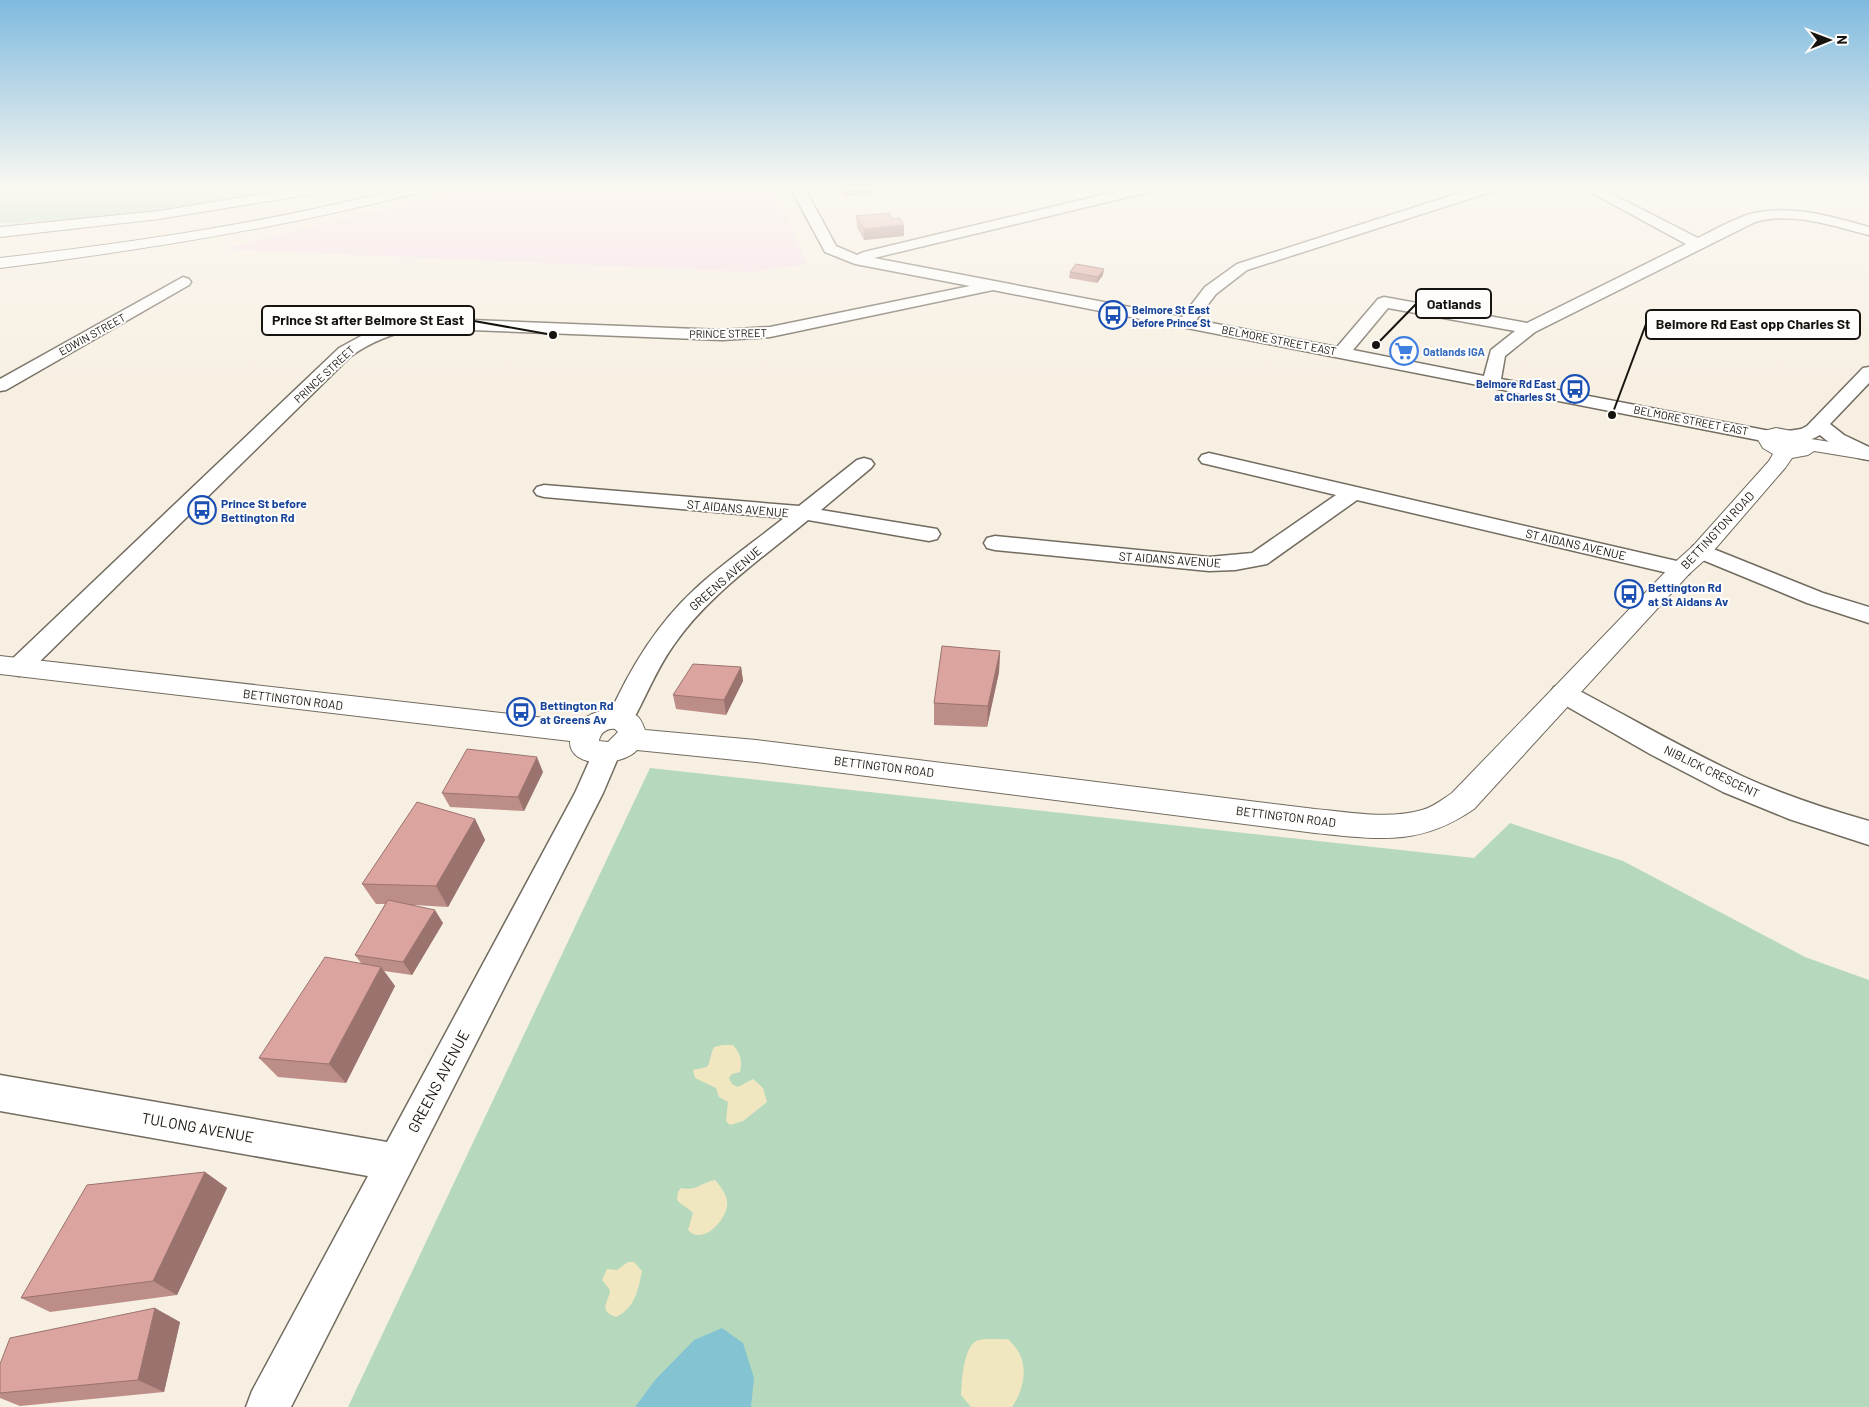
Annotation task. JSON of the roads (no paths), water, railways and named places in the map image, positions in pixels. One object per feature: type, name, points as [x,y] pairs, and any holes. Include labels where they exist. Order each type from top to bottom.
[{"type":"main road","points":[[0,262],[76,253]]},
{"type":"main road","points":[[1786,442],[1832,446],[1868,454]]},
{"type":"main road","name":"BETTINGTON ROAD","points":[[9,666],[611,736],[794,755],[1315,820],[1395,826],[1425,822],[1445,813],[1463,801],[1562,693],[1691,560],[1778,464],[1786,442]]},
{"type":"street","name":"BELMORE STREET EAST","points":[[840,253],[855,258],[1492,381],[1786,442]]},
{"type":"street","points":[[855,258],[877,253]]},
{"type":"street","points":[[1187,322],[1207,292],[1222,279],[1242,267],[1287,253]]},
{"type":"street","points":[[1492,381],[1497,354],[1529,328],[1681,253]]},
{"type":"street","name":"EDWIN STREET","points":[[0,386],[183,282]]},
{"type":"street","name":"PRINCE STREET","points":[[9,666],[345,352],[361,340],[378,332],[419,323],[722,335],[746,334],[770,332],[997,285]]},
{"type":"street","points":[[1342,352],[1384,302],[1529,328]]},
{"type":"street","points":[[1786,442],[1806,435],[1820,425],[1869,372]]},
{"type":"street","points":[[1820,425],[1837,439],[1868,454]]},
{"type":"street","name":"ST AIDANS AVENUE","points":[[1209,459],[1354,492],[1691,560]]},
{"type":"street","name":"GREENS AVENUE","points":[[268,1407],[589,793],[611,736],[651,656],[676,623],[703,595],[864,464]]},
{"type":"street","name":"ST AIDANS AVENUE","points":[[544,491],[802,513],[930,534]]},
{"type":"street","name":"ST AIDANS AVENUE","points":[[996,544],[1209,564],[1235,564],[1259,560],[1354,492]]},
{"type":"street","points":[[1691,560],[1869,616]]},
{"type":"street","name":"NIBLICK CRESCENT","points":[[1562,693],[1709,772],[1757,794],[1811,815],[1869,833]]},
{"type":"street","name":"TULONG AVENUE","points":[[0,1093],[396,1162]]},
{"type":"water","points":[[722,1328],[743,1343],[754,1378],[751,1407],[635,1407],[655,1380],[694,1340]]},
{"type":"place","name":"Belmore St East before Prince St","points":[[1113,315]]},
{"type":"place","name":"Prince St after Belmore St East","points":[[553,335]]},
{"type":"place","name":"Oatlands","points":[[1376,345]]},
{"type":"place","name":"Oatlands IGA","points":[[1404,351]]},
{"type":"place","name":"Belmore Rd East at Charles St","points":[[1575,389]]},
{"type":"place","name":"Belmore Rd East opp Charles St","points":[[1612,415]]},
{"type":"place","name":"Prince St before Bettington Rd","points":[[202,510]]},
{"type":"place","name":"Bettington Rd at St Aidans Av","points":[[1629,594]]},
{"type":"place","name":"Bettington Rd at Greens Av","points":[[521,712]]}]
